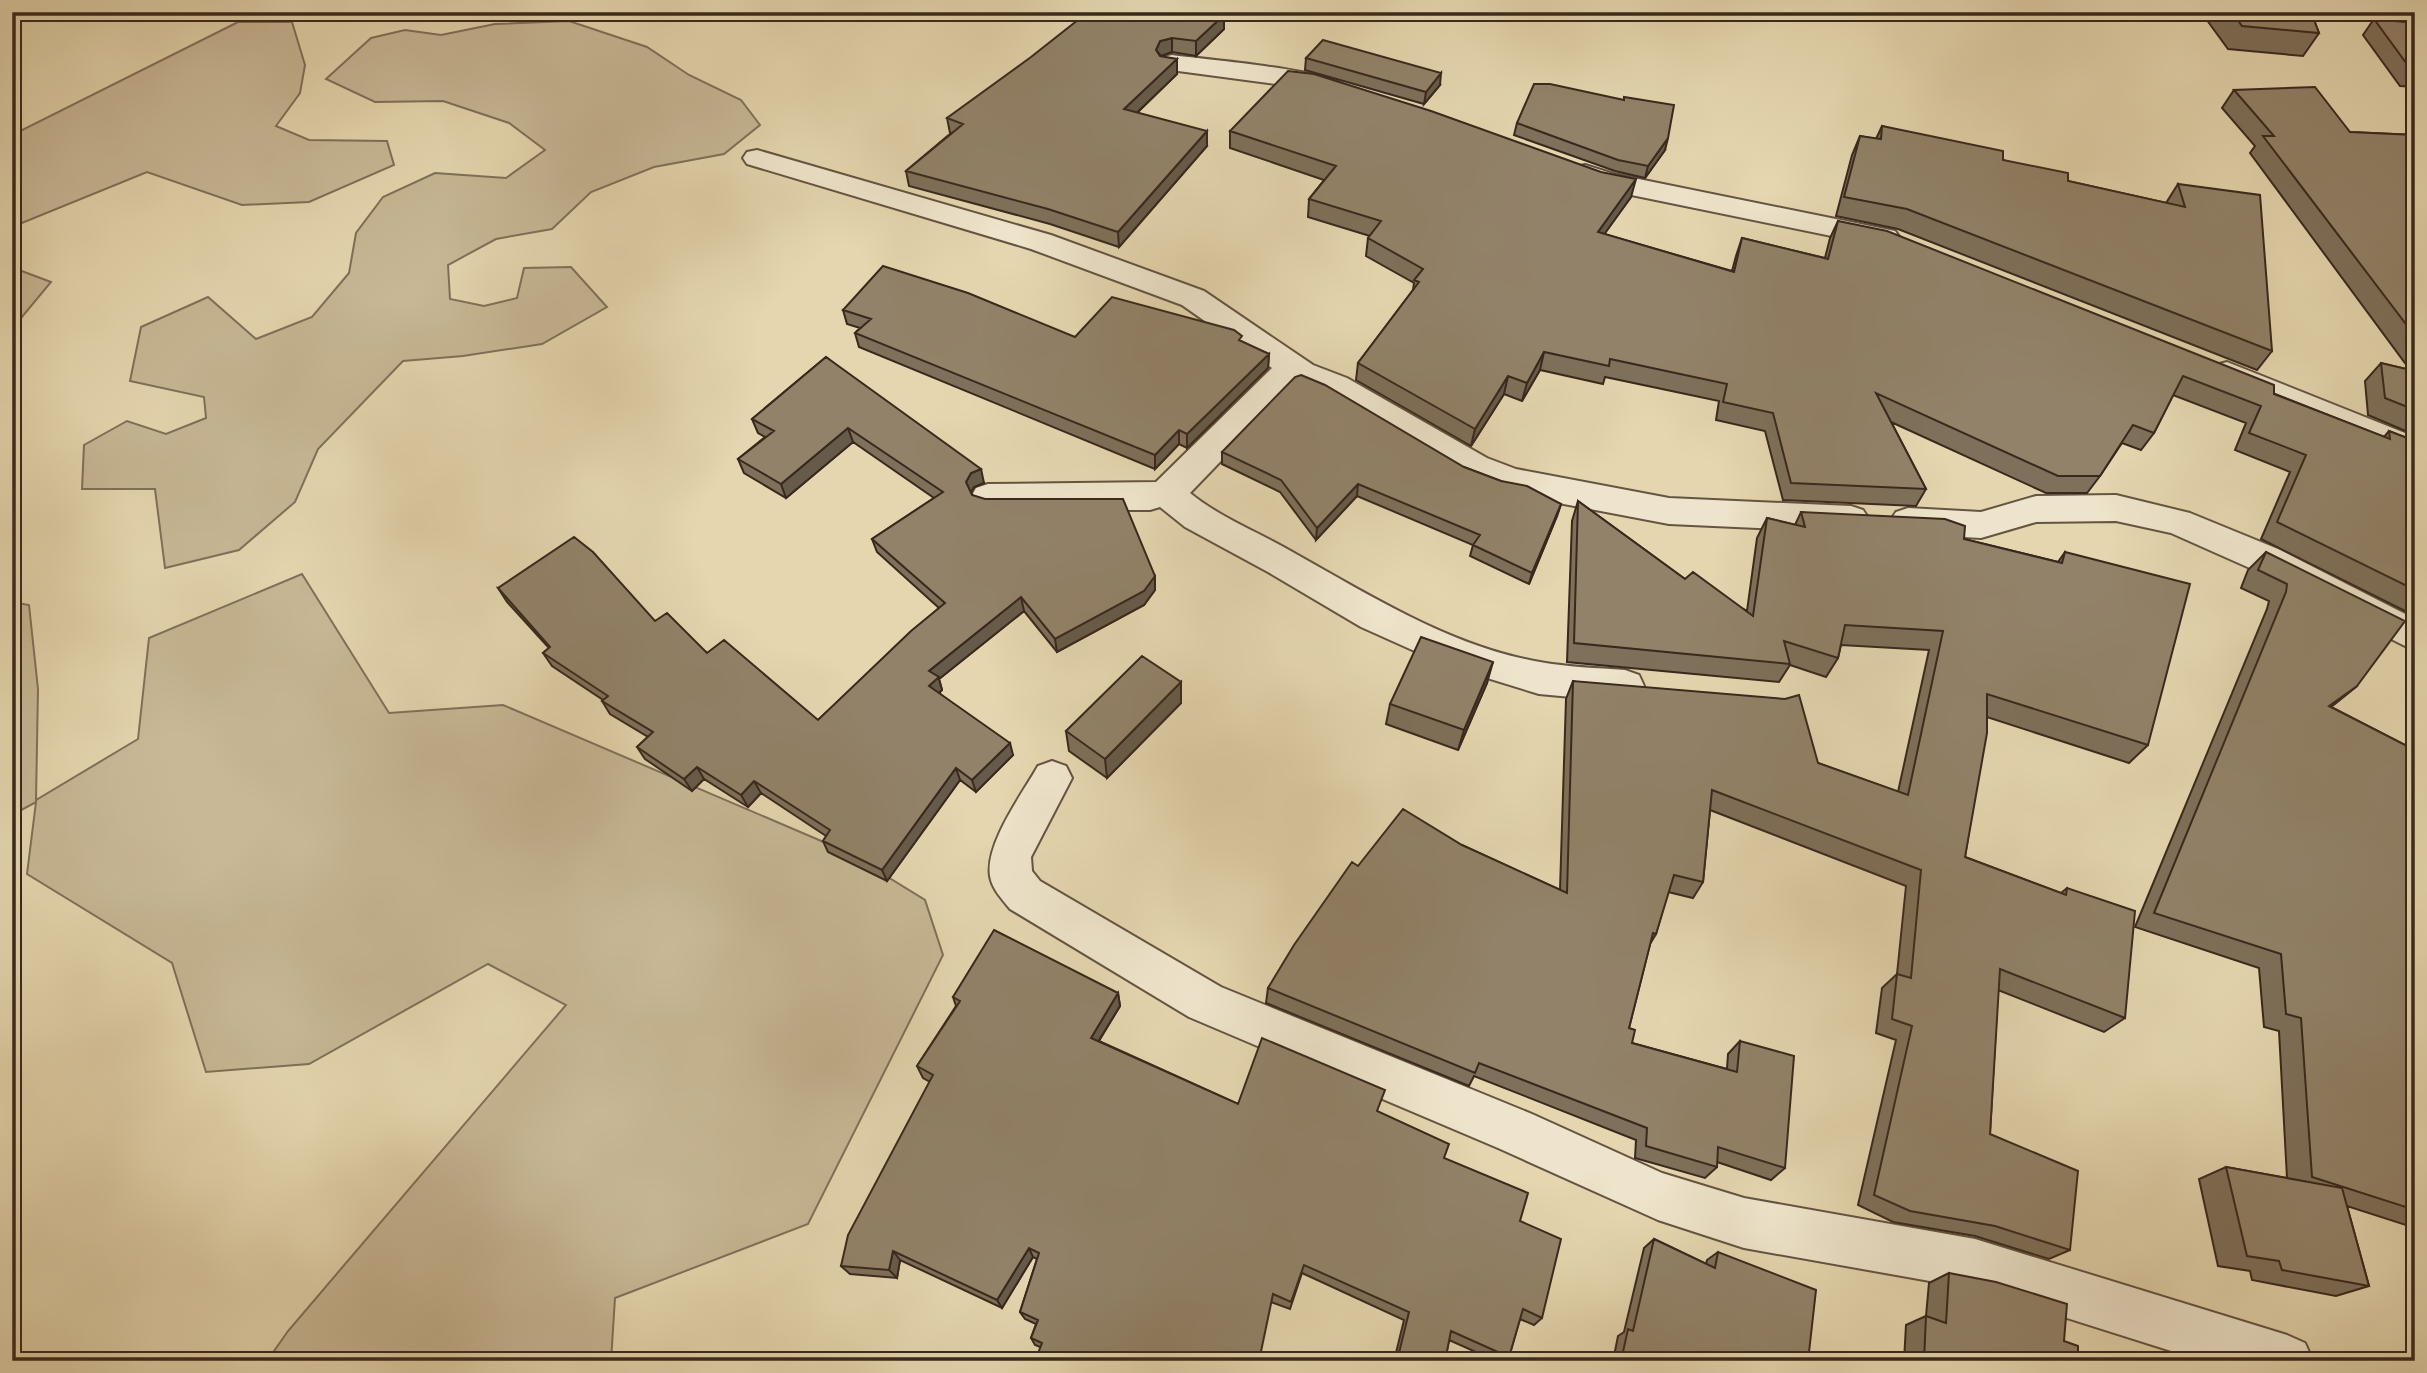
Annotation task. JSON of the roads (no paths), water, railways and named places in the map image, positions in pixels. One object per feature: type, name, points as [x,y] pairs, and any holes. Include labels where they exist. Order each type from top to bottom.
[{"type":"street","points":[[1172,63],[1316,82],[1353,93]]},
{"type":"street","points":[[757,158],[1041,242],[1193,298],[1302,373],[1336,386],[1475,467],[1511,481],[1669,511],[1981,525],[2036,509],[2116,508],[2178,522],[2265,559],[2415,636]]},
{"type":"street","points":[[1555,162],[1607,181],[1887,239],[1912,248]]},
{"type":"street","points":[[2206,364],[2415,452]]},
{"type":"street","points":[[989,497],[1150,497],[1166,493],[1178,485],[1188,471],[1283,376],[1302,373]]},
{"type":"street","points":[[1166,493],[1198,518],[1281,562],[1374,617],[1461,655],[1539,678],[1664,689]]},
{"type":"street","points":[[1052,778],[1010,856],[1011,878],[1025,895],[1205,1002],[1515,1131],[1658,1196],[1744,1223],[1975,1264],[2287,1361]]}]
